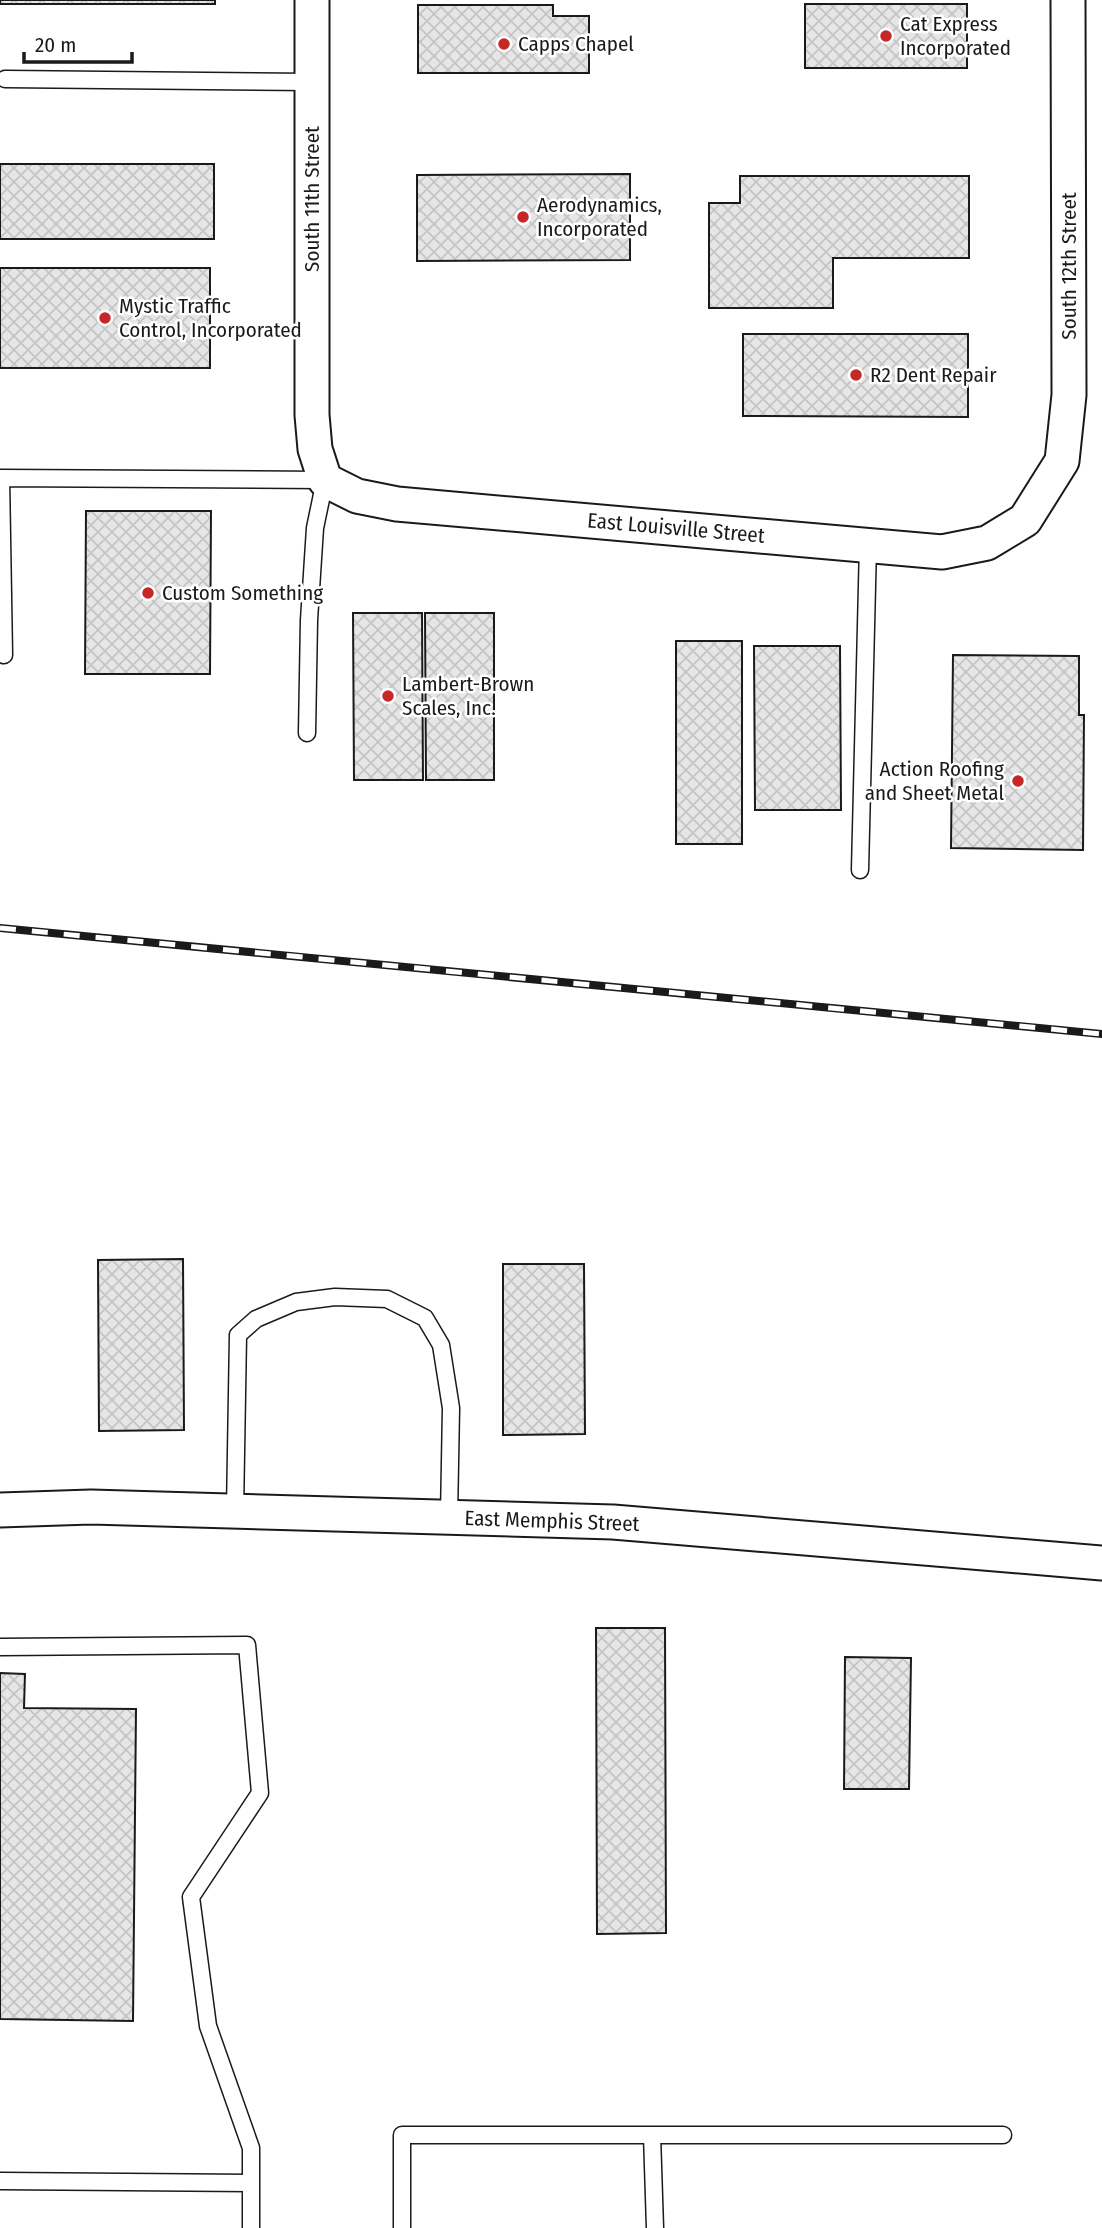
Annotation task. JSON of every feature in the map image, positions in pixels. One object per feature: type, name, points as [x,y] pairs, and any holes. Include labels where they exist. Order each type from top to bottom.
[{"type":"street","name":"South 11th Street","points":[[312,0],[313,415],[315,449],[325,480]]},
{"type":"street","name":"South 12th Street","points":[[1025,520],[1062,461],[1069,395],[1068,0]]},
{"type":"street","name":"East Louisville Street","points":[[325,480],[357,496],[397,504],[942,552],[987,543],[1025,520]]},
{"type":"street","name":"East Memphis Street","points":[[0,1510],[91,1507],[613,1521],[1102,1563]]},
{"type":"lane","points":[[5,79],[312,82]]},
{"type":"lane","points":[[4,654],[0,478],[325,480],[315,528],[309,620],[307,733]]},
{"type":"lane","points":[[860,870],[868,545]]},
{"type":"lane","points":[[235,1511],[238,1335],[256,1319],[296,1302],[335,1297],[387,1299],[425,1318],[441,1345],[451,1408],[449,1517]]},
{"type":"lane","points":[[0,1647],[247,1646],[260,1793],[191,1897],[208,2026],[251,2148],[251,2228]]},
{"type":"lane","points":[[402,2228],[402,2135],[1003,2135]]},
{"type":"lane","points":[[652,2135],[655,2228]]},
{"type":"lane","points":[[0,2181],[251,2183]]},
{"type":"building","points":[[0,0],[215,0],[215,4],[0,4]]},
{"type":"building","name":"Cat Express Incorporated","points":[[805,4],[967,4],[967,68],[805,68]]},
{"type":"building","name":"Capps Chapel","points":[[418,5],[553,5],[553,16],[589,16],[589,73],[418,73]]},
{"type":"building","points":[[0,164],[214,164],[214,239],[0,239]]},
{"type":"building","name":"Aerodynamics, Incorporated","points":[[630,174],[630,260],[417,261],[417,175]]},
{"type":"building","points":[[740,176],[969,176],[969,258],[833,258],[833,308],[709,308],[709,203],[740,203]]},
{"type":"building","name":"Mystic Traffic Control, Incorporated","points":[[0,268],[210,268],[210,368],[0,368]]},
{"type":"building","name":"R2 Dent Repair","points":[[743,334],[968,334],[968,417],[743,416]]},
{"type":"building","name":"Custom Something","points":[[86,511],[211,511],[210,674],[85,674]]},
{"type":"building","name":"Lambert-Brown Scales, Inc.","points":[[353,613],[422,613],[423,780],[354,780]]},
{"type":"building","points":[[425,613],[494,613],[494,780],[426,780]]},
{"type":"building","points":[[676,641],[742,641],[742,844],[676,844]]},
{"type":"building","points":[[754,646],[840,646],[841,810],[755,810]]},
{"type":"building","name":"Action Roofing and Sheet Metal","points":[[953,655],[1079,656],[1079,715],[1084,715],[1083,850],[951,848]]},
{"type":"building","points":[[183,1259],[184,1430],[99,1431],[98,1260]]},
{"type":"building","points":[[503,1264],[584,1264],[585,1434],[503,1435]]},
{"type":"building","points":[[596,1628],[665,1628],[666,1933],[597,1934]]},
{"type":"building","points":[[845,1657],[911,1658],[909,1789],[844,1789]]},
{"type":"building","points":[[0,1673],[25,1674],[24,1708],[136,1709],[133,2021],[0,2019]]},
{"type":"railway","points":[[0,928],[1102,1034]]},
{"type":"place","name":"Cat Express Incorporated","points":[[886,36]]},
{"type":"place","name":"Capps Chapel","points":[[504,44]]},
{"type":"place","name":"Aerodynamics, Incorporated","points":[[523,217]]},
{"type":"place","name":"Mystic Traffic Control, Incorporated","points":[[105,318]]},
{"type":"place","name":"R2 Dent Repair","points":[[856,375]]},
{"type":"place","name":"Custom Something","points":[[148,593]]},
{"type":"place","name":"Lambert-Brown Scales, Inc.","points":[[388,696]]},
{"type":"place","name":"Action Roofing and Sheet Metal","points":[[1018,781]]}]
